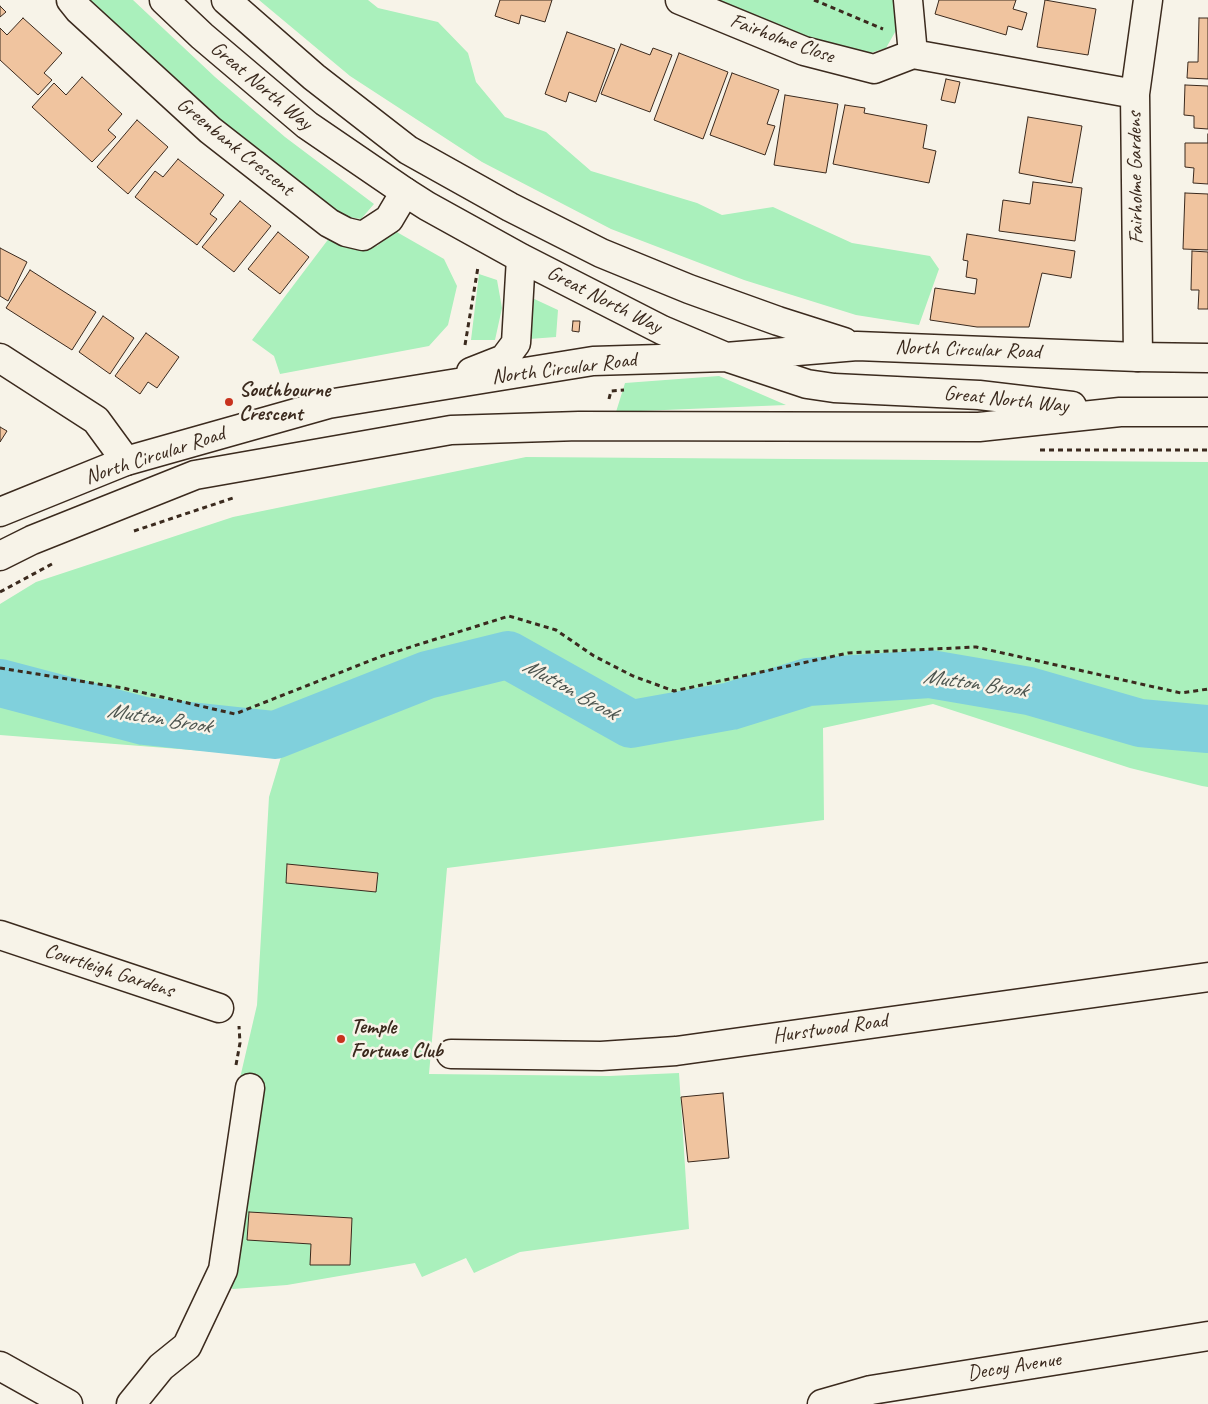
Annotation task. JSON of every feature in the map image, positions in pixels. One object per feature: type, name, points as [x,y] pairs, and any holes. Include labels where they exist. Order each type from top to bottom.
[{"type":"main road","name":"Greenbank Crescent","points":[[71,0],[79,10],[210,130],[329,223],[346,232],[363,236],[389,219],[406,192]]},
{"type":"main road","name":"Great North Way","points":[[164,0],[202,36],[307,125],[427,206],[522,258],[662,330],[726,357],[808,384],[834,388],[979,395],[1120,412]]},
{"type":"main road","name":"Great North Way","points":[[226,0],[314,77],[408,150],[510,206],[601,253],[689,289],[778,321],[857,346]]},
{"type":"main road","name":"Fairholme Close","points":[[680,0],[804,52],[874,69],[913,48]]},
{"type":"main road","points":[[908,0],[913,48],[1135,94]]},
{"type":"main road","name":"Fairholme Gardens","points":[[1138,357],[1135,94],[1148,0]]},
{"type":"main road","points":[[435,387],[504,359],[516,343],[522,258]]},
{"type":"main road","name":"North Circular Road","points":[[0,512],[126,461],[328,404],[593,361],[726,357],[857,346],[1208,358]]},
{"type":"main road","points":[[0,358],[96,420],[126,461]]},
{"type":"main road","name":"North Circular Road","points":[[0,556],[32,540],[194,475],[451,430],[579,426],[979,428],[1120,412],[1208,412]]},
{"type":"main road","name":"Courtleigh Gardens","points":[[0,935],[218,1008]]},
{"type":"main road","name":"Hurstwood Road","points":[[451,1054],[601,1056],[676,1051],[1208,977]]},
{"type":"main road","points":[[131,1404],[161,1367],[187,1346],[223,1270],[250,1088]]},
{"type":"main road","name":"Decoy Avenue","points":[[822,1404],[871,1390],[1208,1336]]},
{"type":"main road","points":[[0,1366],[68,1404]]},
{"type":"path","points":[[814,0],[913,48]]},
{"type":"path","points":[[465,347],[478,266]]},
{"type":"path","points":[[608,405],[611,391],[624,390],[623,382]]},
{"type":"path","points":[[1033,450],[1208,450]]},
{"type":"path","points":[[132,532],[234,498]]},
{"type":"path","points":[[0,592],[60,559]]},
{"type":"path","points":[[0,668],[123,688],[235,714],[382,656],[509,616],[556,630],[594,656],[633,676],[674,691],[848,653],[976,647],[1181,693],[1208,689]]},
{"type":"green space","points":[[87,0],[133,0],[215,77],[285,137],[374,204],[361,219],[331,214],[217,119]]},
{"type":"green space","points":[[259,0],[368,0],[378,8],[438,22],[468,53],[476,82],[505,117],[546,132],[591,171],[697,203],[722,215],[773,207],[852,243],[930,256],[939,269],[919,325],[856,315],[744,280],[611,229],[482,162],[350,76]]},
{"type":"green space","points":[[708,0],[894,0],[898,27],[886,48],[867,54],[808,38],[743,15]]},
{"type":"green space","points":[[395,231],[444,259],[457,286],[448,325],[429,346],[280,374],[274,356],[252,340],[330,237],[356,249],[377,246]]},
{"type":"green space","points":[[479,274],[497,280],[502,308],[495,340],[471,340]]},
{"type":"green space","points":[[530,297],[558,310],[556,337],[529,339]]},
{"type":"green space","points":[[719,376],[786,405],[616,412],[625,383]]},
{"type":"green space","points":[[526,457],[1208,462],[1208,787],[1130,768],[933,704],[823,728],[824,820],[447,868],[429,1074],[609,1076],[679,1073],[689,1229],[520,1252],[474,1273],[466,1258],[422,1277],[415,1263],[287,1285],[233,1289],[209,1275],[240,1078],[257,1005],[269,797],[281,757],[0,735],[0,604],[36,582],[233,517]]},
{"type":"building","points":[[500,0],[552,0],[545,22],[521,15],[519,24],[495,16]]},
{"type":"building","points":[[939,0],[1016,0],[1013,9],[1027,13],[1022,30],[1008,26],[1006,35],[935,14]]},
{"type":"building","points":[[1045,0],[1096,9],[1088,55],[1037,47]]},
{"type":"building","points":[[0,6],[6,12],[0,17]]},
{"type":"building","points":[[23,18],[62,53],[44,73],[52,80],[38,95],[0,60],[0,28],[7,35]]},
{"type":"building","points":[[1199,18],[1208,18],[1208,79],[1187,78],[1188,62],[1198,62]]},
{"type":"building","points":[[567,32],[615,49],[596,102],[569,92],[566,102],[545,94]]},
{"type":"building","points":[[621,44],[650,55],[653,48],[672,55],[650,112],[601,94]]},
{"type":"building","points":[[679,53],[728,72],[703,139],[654,120]]},
{"type":"building","points":[[732,73],[779,90],[767,124],[775,126],[765,155],[710,135]]},
{"type":"building","points":[[82,77],[122,114],[108,130],[116,137],[92,162],[32,107],[54,83],[66,95]]},
{"type":"building","points":[[946,79],[960,82],[955,103],[941,100]]},
{"type":"building","points":[[1185,85],[1208,86],[1208,129],[1194,128],[1194,116],[1184,115]]},
{"type":"building","points":[[785,95],[838,104],[826,173],[774,165]]},
{"type":"building","points":[[845,105],[865,108],[864,113],[927,125],[923,148],[936,151],[929,183],[833,164]]},
{"type":"building","points":[[1028,117],[1082,126],[1072,183],[1019,173]]},
{"type":"building","points":[[137,120],[168,147],[128,194],[97,167]]},
{"type":"building","points":[[1185,143],[1208,143],[1208,184],[1193,183],[1194,168],[1185,167]]},
{"type":"building","points":[[178,159],[224,195],[210,214],[217,219],[197,245],[135,197],[155,171],[163,177]]},
{"type":"building","points":[[1033,182],[1082,188],[1075,241],[999,231],[1003,200],[1030,204]]},
{"type":"building","points":[[1185,193],[1208,194],[1208,250],[1183,249]]},
{"type":"building","points":[[240,201],[271,226],[234,272],[202,247]]},
{"type":"building","points":[[278,232],[309,257],[280,294],[248,269]]},
{"type":"building","points":[[967,234],[1075,251],[1071,278],[1042,273],[1029,327],[977,327],[930,320],[935,288],[975,294],[977,279],[966,277],[968,261],[963,260]]},
{"type":"building","points":[[0,248],[27,262],[8,301],[0,296]]},
{"type":"building","points":[[1192,251],[1208,252],[1208,309],[1198,309],[1199,290],[1191,290]]},
{"type":"building","points":[[30,270],[96,312],[72,350],[6,308]]},
{"type":"building","points":[[103,316],[134,338],[110,374],[79,352]]},
{"type":"building","points":[[573,321],[580,321],[579,332],[572,331]]},
{"type":"building","points":[[146,333],[179,357],[157,388],[148,382],[140,394],[115,376]]},
{"type":"building","points":[[0,427],[7,431],[0,442]]},
{"type":"building","points":[[287,864],[378,873],[376,892],[286,883]]},
{"type":"building","points":[[723,1093],[729,1158],[688,1162],[681,1097]]},
{"type":"building","points":[[249,1212],[352,1218],[350,1265],[310,1265],[311,1244],[247,1240]]},
{"type":"waterway","name":"Mutton Brook","points":[[0,683],[144,721],[275,735],[427,675],[508,655],[631,724],[731,706],[808,682],[930,674],[1029,691],[1140,723],[1208,729]]},
{"type":"place","name":"Southbourne Crescent","points":[[229,402]]},
{"type":"place","name":"Temple Fortune Club","points":[[341,1039]]}]
